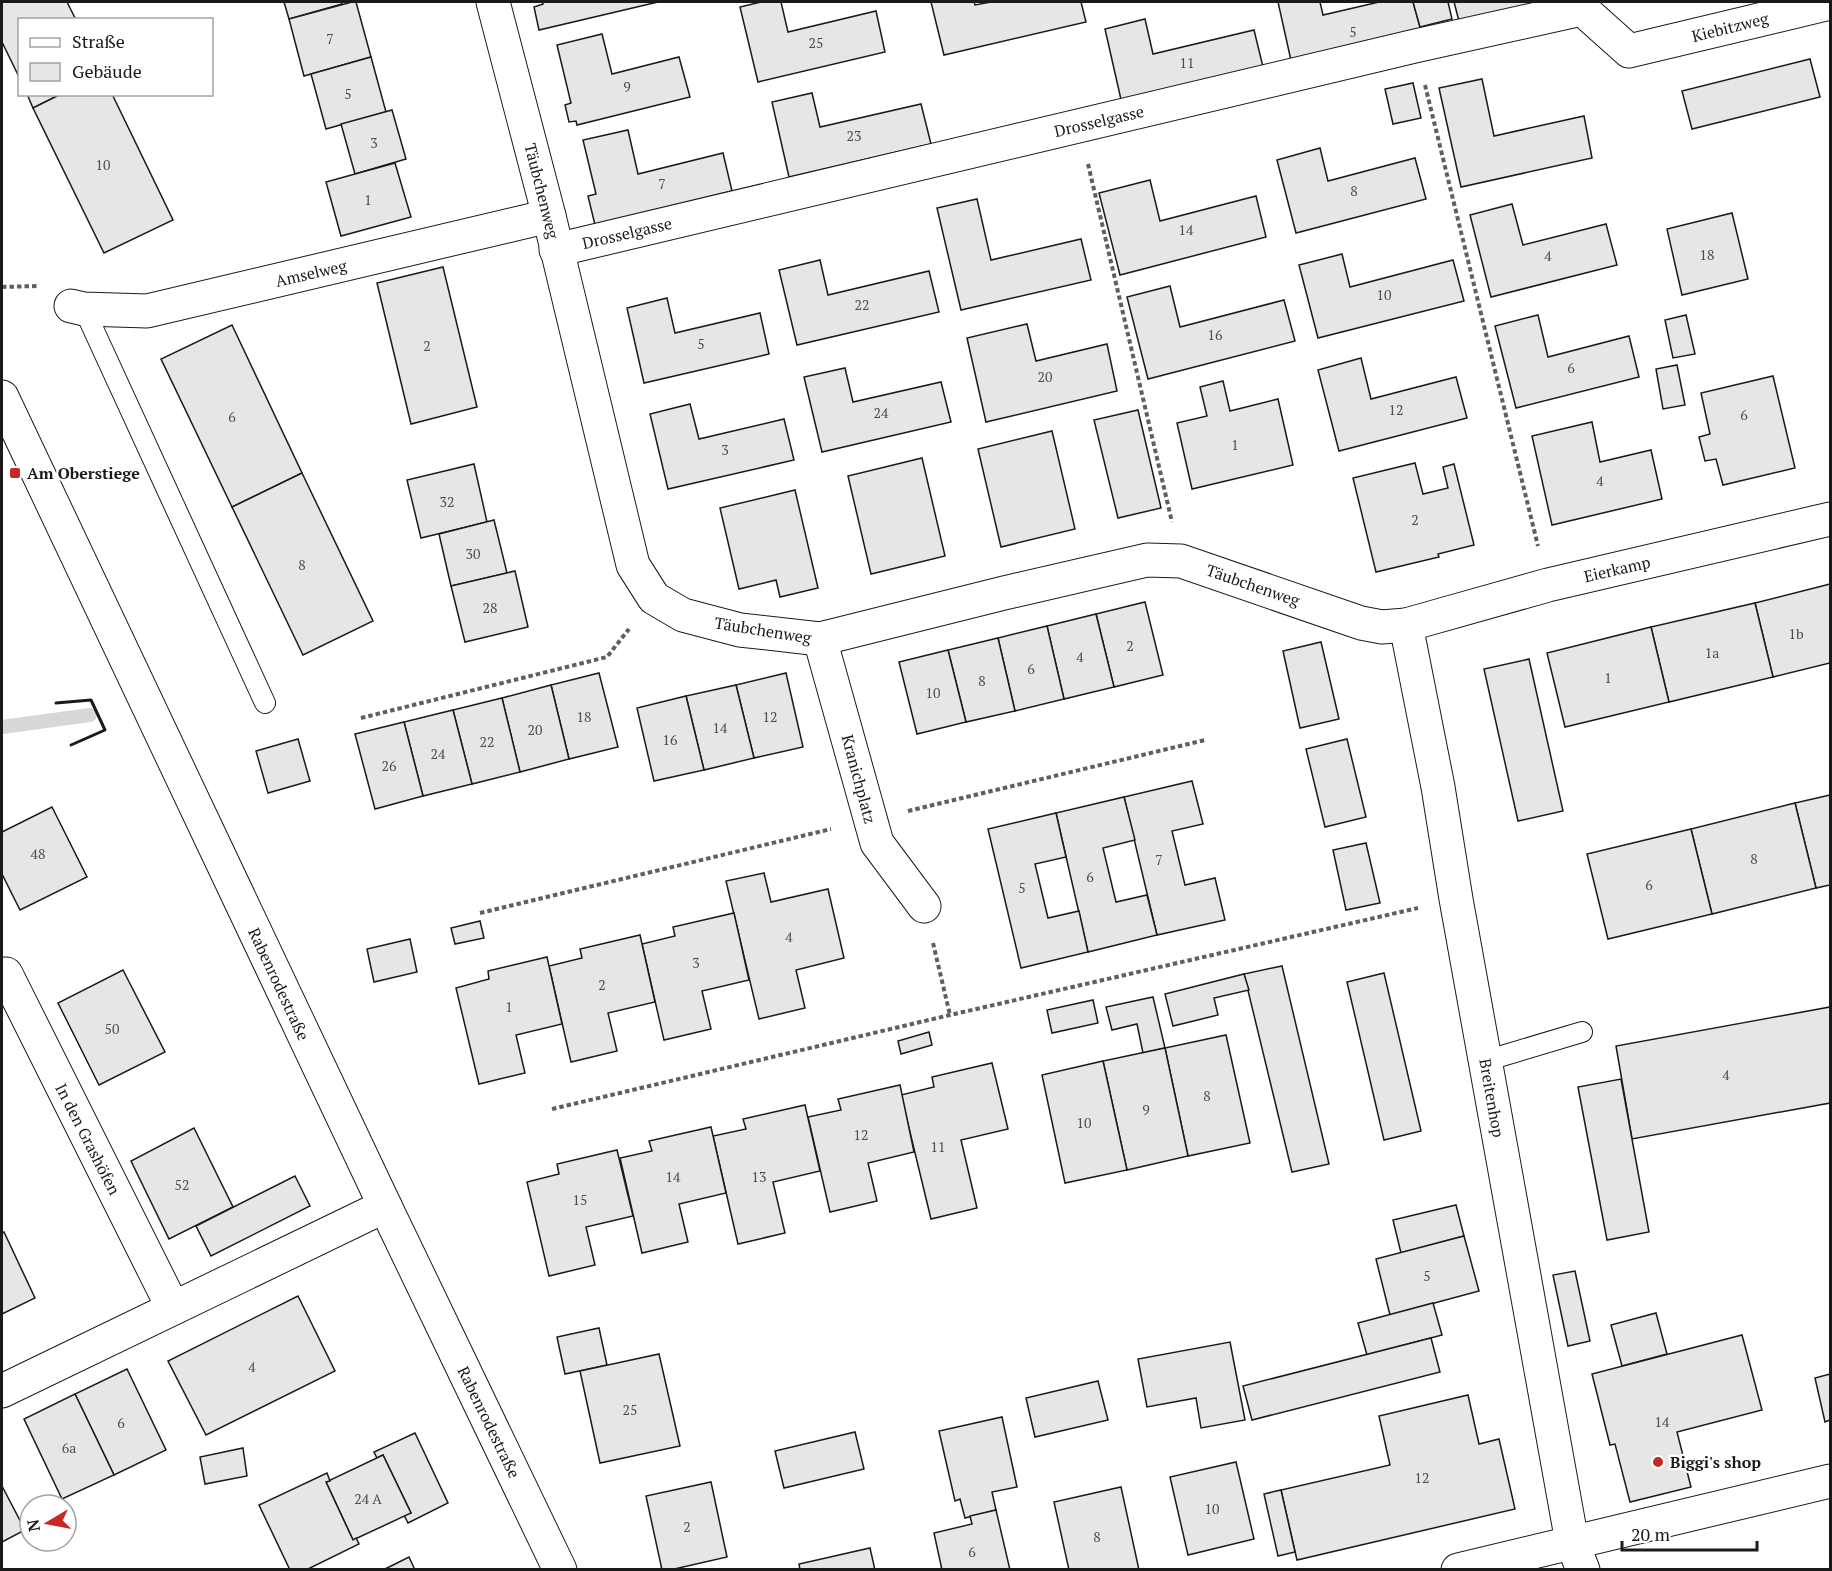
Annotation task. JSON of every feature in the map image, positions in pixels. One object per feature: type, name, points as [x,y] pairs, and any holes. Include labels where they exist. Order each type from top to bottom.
[{"type":"street","name":"Täubchenweg","points":[[493,2],[549,216],[633,566],[654,598],[683,615],[740,630],[820,639],[1147,560],[1181,561],[1361,623],[1382,627],[1406,624]]},
{"type":"street","name":"Kiebitzweg","points":[[1629,51],[1830,3]]},
{"type":"street","name":"Drosselgasse","points":[[556,250],[1415,46],[1582,9],[1629,51]]},
{"type":"street","name":"Amselweg","points":[[77,308],[147,311],[549,216]]},
{"type":"street","name":"Rabenrodestraße","points":[[2,397],[385,1206],[560,1569]]},
{"type":"street","name":"Eierkamp","points":[[1406,624],[1548,585],[1830,519]]},
{"type":"street","name":"Breitenhop","points":[[1406,624],[1438,788],[1485,1061],[1577,1556]]},
{"type":"street","name":"Kranichplatz","points":[[820,639],[877,843],[924,906]]},
{"type":"street","name":"In den Grashöfen","points":[[2,976],[6,974],[173,1308]]},
{"type":"street","points":[[2,1391],[385,1206]]},
{"type":"street","points":[[1458,1569],[1577,1556],[1830,1481]]},
{"type":"lane","points":[[77,308],[265,703]]},
{"type":"lane","points":[[1485,1061],[1582,1032]]},
{"type":"path","points":[[1415,46],[1548,585]]},
{"type":"path","points":[[1079,126],[1181,561]]},
{"type":"path","points":[[361,718],[607,657],[654,598]]},
{"type":"path","points":[[552,1109],[1456,899]]},
{"type":"path","points":[[924,906],[950,1015]]},
{"type":"building","points":[[2,2],[67,2],[75,18],[18,18],[18,75],[2,42]]},
{"type":"building","points":[[284,2],[342,2],[342,4],[289,19]]},
{"type":"building","points":[[356,2],[371,57],[304,76],[289,19]]},
{"type":"building","points":[[542,2],[658,2],[539,30],[534,7],[543,4]]},
{"type":"building","points":[[761,2],[781,2],[788,32],[876,11],[885,52],[758,82],[740,7]]},
{"type":"building","points":[[931,2],[974,2],[975,5],[991,2],[1081,2],[1086,22],[944,55]]},
{"type":"building","points":[[1278,2],[1320,2],[1323,15],[1379,2],[1413,2],[1422,34],[1292,65]]},
{"type":"building","points":[[1413,2],[1448,2],[1452,19],[1420,27]]},
{"type":"building","points":[[1454,2],[1542,2],[1459,21]]},
{"type":"building","points":[[1145,19],[1153,54],[1254,30],[1264,71],[1122,104],[1105,29]]},
{"type":"building","points":[[602,34],[612,74],[679,57],[690,97],[577,125],[576,121],[569,122],[565,105],[571,103],[557,45]]},
{"type":"building","points":[[371,57],[386,112],[326,129],[311,74]]},
{"type":"building","points":[[1810,59],[1820,97],[1692,129],[1682,91]]},
{"type":"building","points":[[1482,79],[1494,136],[1584,116],[1592,158],[1461,187],[1439,88]]},
{"type":"building","points":[[1413,83],[1421,118],[1393,124],[1385,89]]},
{"type":"building","points":[[812,93],[820,127],[921,104],[931,144],[789,177],[772,102]]},
{"type":"building","points":[[28,96],[57,96],[33,108]]},
{"type":"building","points":[[57,96],[113,96],[173,220],[104,253],[33,108]]},
{"type":"building","points":[[392,110],[406,159],[355,174],[341,124]]},
{"type":"building","points":[[628,130],[638,174],[723,153],[732,191],[595,225],[588,196],[596,194],[583,140]]},
{"type":"building","points":[[1320,148],[1328,181],[1415,158],[1426,199],[1296,233],[1277,160]]},
{"type":"building","points":[[395,163],[411,217],[341,236],[326,182]]},
{"type":"building","points":[[1150,180],[1160,221],[1256,196],[1266,237],[1120,275],[1099,193]]},
{"type":"building","points":[[977,199],[991,260],[1081,239],[1091,280],[961,310],[937,208]]},
{"type":"building","points":[[1512,204],[1523,245],[1606,224],[1617,265],[1491,297],[1470,215]]},
{"type":"building","points":[[1732,213],[1748,279],[1682,295],[1667,229]]},
{"type":"building","points":[[1342,254],[1350,287],[1453,260],[1464,301],[1318,338],[1299,265]]},
{"type":"building","points":[[820,260],[828,295],[929,271],[939,312],[797,345],[779,270]]},
{"type":"building","points":[[443,267],[477,407],[411,424],[377,283]]},
{"type":"building","points":[[1170,286],[1180,327],[1284,300],[1295,341],[1148,379],[1127,297]]},
{"type":"building","points":[[667,298],[675,333],[760,313],[769,354],[644,383],[627,308]]},
{"type":"building","points":[[1538,315],[1548,357],[1629,336],[1639,377],[1516,408],[1495,326]]},
{"type":"building","points":[[1686,315],[1695,354],[1673,358],[1665,320]]},
{"type":"building","points":[[1027,324],[1036,361],[1107,344],[1117,391],[986,422],[967,338]]},
{"type":"building","points":[[232,325],[302,473],[232,507],[161,359]]},
{"type":"building","points":[[1361,358],[1371,399],[1456,377],[1467,418],[1339,451],[1318,370]]},
{"type":"building","points":[[1677,365],[1685,405],[1663,409],[1656,369]]},
{"type":"building","points":[[845,368],[853,402],[941,382],[951,422],[822,452],[804,377]]},
{"type":"building","points":[[1773,376],[1795,468],[1723,485],[1716,459],[1705,461],[1699,437],[1710,434],[1701,393]]},
{"type":"building","points":[[1223,381],[1230,411],[1278,399],[1293,465],[1192,489],[1177,423],[1207,416],[1200,387]]},
{"type":"building","points":[[690,404],[699,439],[784,419],[794,460],[668,489],[650,414]]},
{"type":"building","points":[[1138,410],[1161,508],[1118,518],[1094,420]]},
{"type":"building","points":[[1592,422],[1600,462],[1651,450],[1662,499],[1552,525],[1532,436]]},
{"type":"building","points":[[1052,431],[1075,529],[1001,547],[978,449]]},
{"type":"building","points":[[922,458],[945,556],[871,574],[848,476]]},
{"type":"building","points":[[1415,463],[1423,494],[1448,488],[1443,467],[1454,464],[1474,545],[1438,554],[1439,557],[1376,572],[1353,478]]},
{"type":"building","points":[[474,464],[487,522],[421,538],[407,480]]},
{"type":"building","points":[[302,473],[373,621],[303,655],[232,507]]},
{"type":"building","points":[[795,490],[818,588],[780,597],[776,580],[739,589],[720,508]]},
{"type":"building","points":[[494,520],[507,573],[451,586],[439,534]]},
{"type":"building","points":[[515,571],[528,627],[465,642],[451,586]]},
{"type":"building","points":[[1830,584],[1830,663],[1773,677],[1755,603]]},
{"type":"building","points":[[1145,602],[1163,675],[1114,687],[1096,614]]},
{"type":"building","points":[[1755,603],[1773,677],[1669,702],[1651,627]]},
{"type":"building","points":[[1096,614],[1114,687],[1064,699],[1047,626]]},
{"type":"building","points":[[1047,626],[1064,699],[1015,711],[998,638]]},
{"type":"building","points":[[1651,627],[1669,702],[1565,727],[1547,653]]},
{"type":"building","points":[[998,638],[1015,711],[966,722],[948,650]]},
{"type":"building","points":[[1321,642],[1339,719],[1300,728],[1283,651]]},
{"type":"building","points":[[948,650],[966,722],[917,734],[899,662]]},
{"type":"building","points":[[1529,659],[1563,811],[1518,821],[1484,669]]},
{"type":"building","points":[[599,673],[618,747],[569,759],[551,685]]},
{"type":"building","points":[[786,673],[803,747],[754,758],[736,685]]},
{"type":"building","points":[[551,685],[569,759],[520,772],[502,698]]},
{"type":"building","points":[[736,685],[754,758],[704,770],[686,696]]},
{"type":"building","points":[[686,696],[704,770],[654,781],[637,708]]},
{"type":"building","points":[[502,698],[520,772],[472,784],[453,710]]},
{"type":"building","points":[[453,710],[472,784],[423,796],[404,722]]},
{"type":"building","points":[[404,722],[423,796],[375,809],[355,734]]},
{"type":"building","points":[[298,739],[310,781],[268,793],[256,751]]},
{"type":"building","points":[[1347,739],[1366,817],[1325,827],[1306,749]]},
{"type":"building","points":[[1192,781],[1203,824],[1172,831],[1185,885],[1215,878],[1225,920],[1157,935],[1124,797]]},
{"type":"building","points":[[1830,795],[1830,885],[1816,888],[1795,803]]},
{"type":"building","points":[[1124,797],[1135,840],[1103,848],[1116,902],[1147,895],[1157,935],[1088,952],[1056,813]]},
{"type":"building","points":[[1795,803],[1816,888],[1712,914],[1691,829]]},
{"type":"building","points":[[52,807],[87,877],[20,910],[2,874],[2,832]]},
{"type":"building","points":[[1056,813],[1066,857],[1035,864],[1048,918],[1079,911],[1088,952],[1021,968],[988,829]]},
{"type":"building","points":[[1691,829],[1712,914],[1608,939],[1587,854]]},
{"type":"building","points":[[1366,843],[1380,903],[1346,910],[1333,850]]},
{"type":"building","points":[[764,873],[771,902],[828,889],[844,958],[796,970],[805,1008],[759,1019],[726,881]]},
{"type":"building","points":[[734,913],[749,980],[702,991],[711,1029],[664,1040],[642,944],[675,936],[673,927]]},
{"type":"building","points":[[480,921],[484,938],[455,944],[451,928]]},
{"type":"building","points":[[640,935],[655,1002],[608,1013],[617,1051],[571,1062],[549,966],[582,958],[580,949]]},
{"type":"building","points":[[410,939],[417,972],[374,982],[367,949]]},
{"type":"building","points":[[547,957],[562,1024],[516,1035],[525,1073],[479,1084],[456,988],[489,979],[488,971]]},
{"type":"building","points":[[1282,966],[1329,1164],[1292,1172],[1244,974]]},
{"type":"building","points":[[123,970],[165,1052],[99,1085],[58,1003]]},
{"type":"building","points":[[1384,973],[1421,1131],[1384,1140],[1347,982]]},
{"type":"building","points":[[1244,974],[1249,990],[1214,998],[1218,1015],[1173,1026],[1165,994]]},
{"type":"building","points":[[1153,997],[1165,1048],[1143,1053],[1137,1024],[1112,1030],[1106,1007]]},
{"type":"building","points":[[1093,1000],[1098,1023],[1052,1033],[1047,1010]]},
{"type":"building","points":[[1830,1007],[1830,1103],[1632,1139],[1616,1046]]},
{"type":"building","points":[[929,1032],[932,1045],[901,1054],[898,1041]]},
{"type":"building","points":[[1226,1035],[1250,1143],[1188,1156],[1165,1048]]},
{"type":"building","points":[[1165,1048],[1188,1156],[1127,1170],[1103,1061]]},
{"type":"building","points":[[1103,1061],[1127,1170],[1065,1183],[1042,1075]]},
{"type":"building","points":[[992,1063],[1008,1129],[961,1140],[977,1208],[931,1219],[901,1095],[934,1087],[932,1077]]},
{"type":"building","points":[[1621,1079],[1649,1232],[1607,1240],[1578,1087]]},
{"type":"building","points":[[900,1085],[914,1152],[868,1163],[877,1201],[830,1212],[808,1117],[841,1110],[838,1099]]},
{"type":"building","points":[[805,1105],[820,1171],[773,1182],[785,1233],[738,1244],[713,1136],[746,1129],[743,1119]]},
{"type":"building","points":[[711,1127],[726,1193],[679,1204],[688,1242],[642,1253],[620,1158],[652,1151],[649,1141]]},
{"type":"building","points":[[194,1128],[233,1207],[169,1239],[131,1161]]},
{"type":"building","points":[[617,1150],[633,1216],[586,1227],[595,1265],[549,1276],[527,1182],[559,1174],[557,1164]]},
{"type":"building","points":[[295,1176],[310,1206],[211,1256],[196,1226]]},
{"type":"building","points":[[1456,1205],[1464,1236],[1401,1253],[1393,1220]]},
{"type":"building","points":[[4,1232],[35,1298],[2,1314],[2,1233]]},
{"type":"building","points":[[1464,1236],[1479,1291],[1390,1315],[1376,1259]]},
{"type":"building","points":[[1575,1271],[1590,1341],[1568,1346],[1553,1275]]},
{"type":"building","points":[[298,1296],[335,1371],[206,1435],[168,1361]]},
{"type":"building","points":[[1433,1303],[1442,1335],[1367,1355],[1358,1323]]},
{"type":"building","points":[[1656,1313],[1667,1354],[1622,1366],[1611,1325]]},
{"type":"building","points":[[599,1328],[607,1365],[565,1374],[557,1337]]},
{"type":"building","points":[[1742,1335],[1762,1410],[1677,1432],[1691,1487],[1630,1502],[1615,1444],[1610,1445],[1592,1374]]},
{"type":"building","points":[[1431,1338],[1440,1372],[1252,1420],[1243,1386]]},
{"type":"building","points":[[1230,1342],[1245,1420],[1201,1428],[1196,1398],[1147,1407],[1138,1359]]},
{"type":"building","points":[[659,1354],[680,1446],[600,1463],[580,1371]]},
{"type":"building","points":[[127,1369],[166,1450],[114,1475],[75,1394]]},
{"type":"building","points":[[1830,1374],[1830,1420],[1825,1422],[1815,1378]]},
{"type":"building","points":[[1098,1381],[1108,1420],[1035,1437],[1026,1398]]},
{"type":"building","points":[[75,1394],[114,1475],[75,1493],[59,1493],[24,1419]]},
{"type":"building","points":[[1468,1395],[1479,1444],[1499,1439],[1515,1509],[1297,1560],[1281,1490],[1390,1465],[1379,1416]]},
{"type":"building","points":[[1002,1417],[1017,1487],[992,1492],[996,1510],[965,1518],[960,1499],[955,1501],[939,1431]]},
{"type":"building","points":[[855,1432],[864,1469],[784,1488],[775,1451]]},
{"type":"building","points":[[415,1433],[448,1503],[408,1523],[404,1515],[411,1513],[383,1455],[377,1458],[374,1452]]},
{"type":"building","points":[[243,1448],[247,1476],[205,1484],[200,1457]]},
{"type":"building","points":[[383,1455],[411,1513],[353,1540],[326,1482]]},
{"type":"building","points":[[1236,1462],[1254,1539],[1188,1555],[1170,1477]]},
{"type":"building","points":[[327,1473],[330,1481],[326,1482],[353,1540],[356,1538],[359,1544],[306,1570],[290,1570],[259,1505]]},
{"type":"building","points":[[711,1482],[727,1557],[662,1570],[646,1496]]},
{"type":"building","points":[[2,1486],[18,1517],[18,1534],[2,1542]]},
{"type":"building","points":[[1121,1487],[1139,1570],[1069,1570],[1054,1502]]},
{"type":"building","points":[[1281,1490],[1295,1552],[1278,1556],[1264,1494]]},
{"type":"building","points":[[996,1510],[1010,1570],[942,1570],[934,1533],[972,1524],[970,1516]]},
{"type":"building","points":[[870,1548],[875,1570],[800,1570],[799,1564]]},
{"type":"building","points":[[409,1557],[415,1570],[383,1570]]},
{"type":"waterway","points":[[2,727],[90,715]]},
{"type":"wall","points":[[56,703],[91,700],[105,730],[71,745]]},
{"type":"place","name":"Am Oberstiege","points":[[15,473]]},
{"type":"place","name":"Biggi's shop","points":[[1658,1462]]}]
